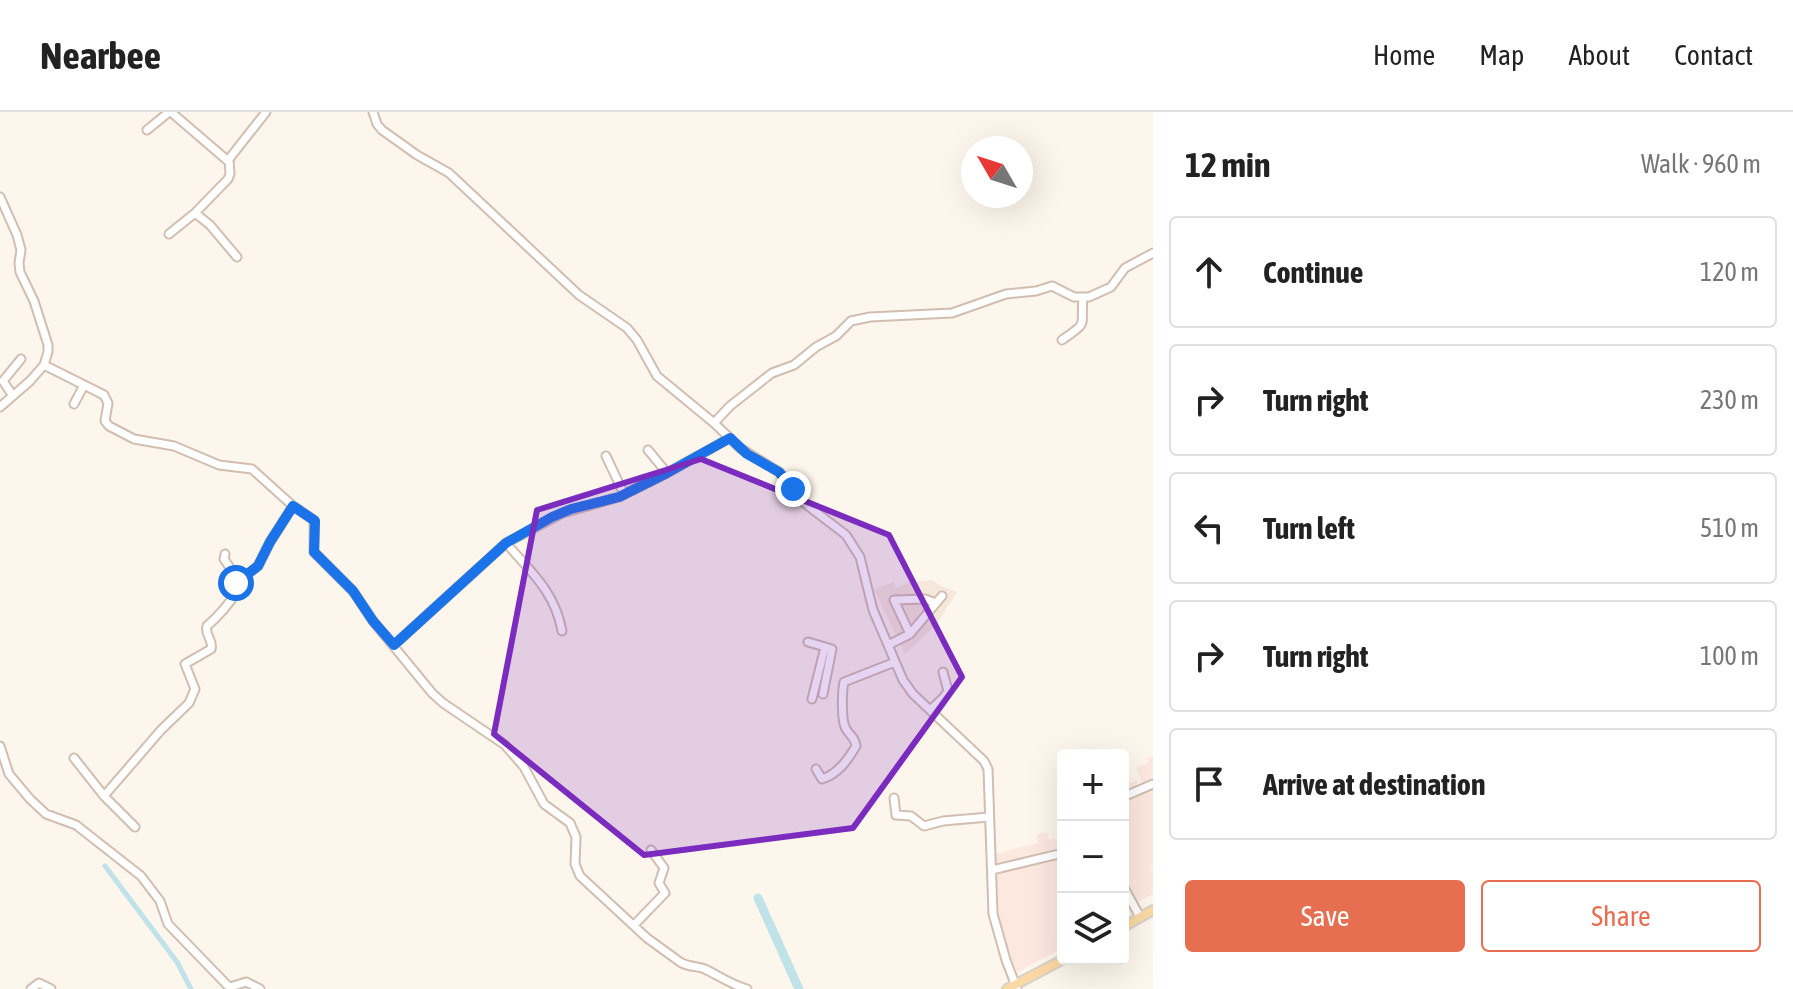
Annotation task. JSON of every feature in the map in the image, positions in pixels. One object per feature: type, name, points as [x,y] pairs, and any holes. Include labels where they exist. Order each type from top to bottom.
[{"type":"main road","points":[[1129,923],[1153,910]]},
{"type":"main road","points":[[1013,988],[1057,963]]},
{"type":"street","points":[[147,130],[170,112],[228,161],[228,179],[169,234]]},
{"type":"street","points":[[228,161],[266,112]]},
{"type":"street","points":[[373,112],[382,130],[449,173],[579,295],[627,328],[657,376],[747,454],[779,472],[803,502],[852,542],[860,557],[868,595],[908,687],[987,766],[993,914],[1013,988]]},
{"type":"street","points":[[0,197],[17,235],[21,250],[19,267],[48,345],[44,365],[0,407]]},
{"type":"street","points":[[195,213],[210,225],[237,257]]},
{"type":"street","points":[[714,423],[730,406],[772,373],[798,362],[836,336],[851,321],[870,317],[952,313],[997,296],[1052,286],[1083,298],[1111,287],[1125,268],[1153,253]]},
{"type":"street","points":[[1062,340],[1083,322],[1083,298]]},
{"type":"street","points":[[13,396],[3,381],[21,359]]},
{"type":"street","points":[[44,365],[106,396],[105,419],[109,426],[134,439],[174,446],[219,465],[249,467],[315,521],[314,552],[353,591],[373,621],[437,698],[500,740],[520,761],[544,804],[574,829],[575,864],[580,876],[647,938],[684,965],[703,968],[747,989]]},
{"type":"street","points":[[74,404],[84,385]]},
{"type":"street","points":[[394,645],[506,543],[571,509],[624,494],[730,438]]},
{"type":"street","points":[[648,450],[667,473]]},
{"type":"street","points":[[606,456],[624,494]]},
{"type":"street","points":[[104,796],[189,703],[195,689],[185,664],[211,649],[206,628],[227,607],[238,590],[235,584],[258,566],[293,506]]},
{"type":"street","points":[[506,543],[545,587],[558,613],[562,631]]},
{"type":"street","points":[[225,554],[227,566],[239,581]]},
{"type":"street","points":[[888,645],[910,634],[939,599],[894,600],[910,634]]},
{"type":"street","points":[[808,642],[832,649],[812,699]]},
{"type":"street","points":[[821,680],[844,683],[895,662]]},
{"type":"street","points":[[930,710],[948,691],[943,672]]},
{"type":"street","points":[[821,680],[823,694]]},
{"type":"street","points":[[816,769],[822,779],[834,774],[856,746],[844,723],[844,683]]},
{"type":"street","points":[[0,746],[9,774],[41,810],[76,825],[141,876],[160,901],[168,924],[228,986],[246,982],[260,989]]},
{"type":"street","points":[[74,758],[104,796],[135,827]]},
{"type":"street","points":[[1129,794],[1153,784]]},
{"type":"street","points":[[894,798],[897,816],[911,816],[924,826],[989,817]]},
{"type":"street","points":[[634,925],[665,893],[659,883],[664,868],[651,850]]},
{"type":"street","points":[[992,870],[1057,854]]},
{"type":"street","points":[[1127,893],[1140,917]]},
{"type":"street","points":[[31,989],[39,983],[51,989]]},
{"type":"highlighted area","points":[[701,459],[889,535],[962,677],[853,828],[644,855],[494,734],[537,510]]},
{"type":"shaded area","points":[[932,580],[957,592],[935,626],[905,654],[874,589],[894,582],[896,588]]},
{"type":"shaded area","points":[[1153,756],[1153,864],[1148,867],[1153,866],[1153,894],[1139,901],[1141,910],[1132,906],[1129,900],[1129,784],[1136,780],[1139,788],[1144,785],[1136,768],[1149,762],[1147,758]]},
{"type":"shaded area","points":[[1047,832],[1049,840],[1057,838],[1057,848],[988,865],[987,856],[1038,843],[1037,834]]},
{"type":"shaded area","points":[[1057,856],[1057,951],[1018,972],[997,917],[994,873]]},
{"type":"waterway","points":[[105,866],[177,962],[191,989]]},
{"type":"waterway","points":[[758,898],[799,989]]},
{"type":"route","points":[[236,583],[263,560],[270,542],[293,506],[316,523],[314,552],[353,591],[394,645],[506,543],[571,509],[619,497],[730,438],[747,454],[779,472],[793,489]]}]
